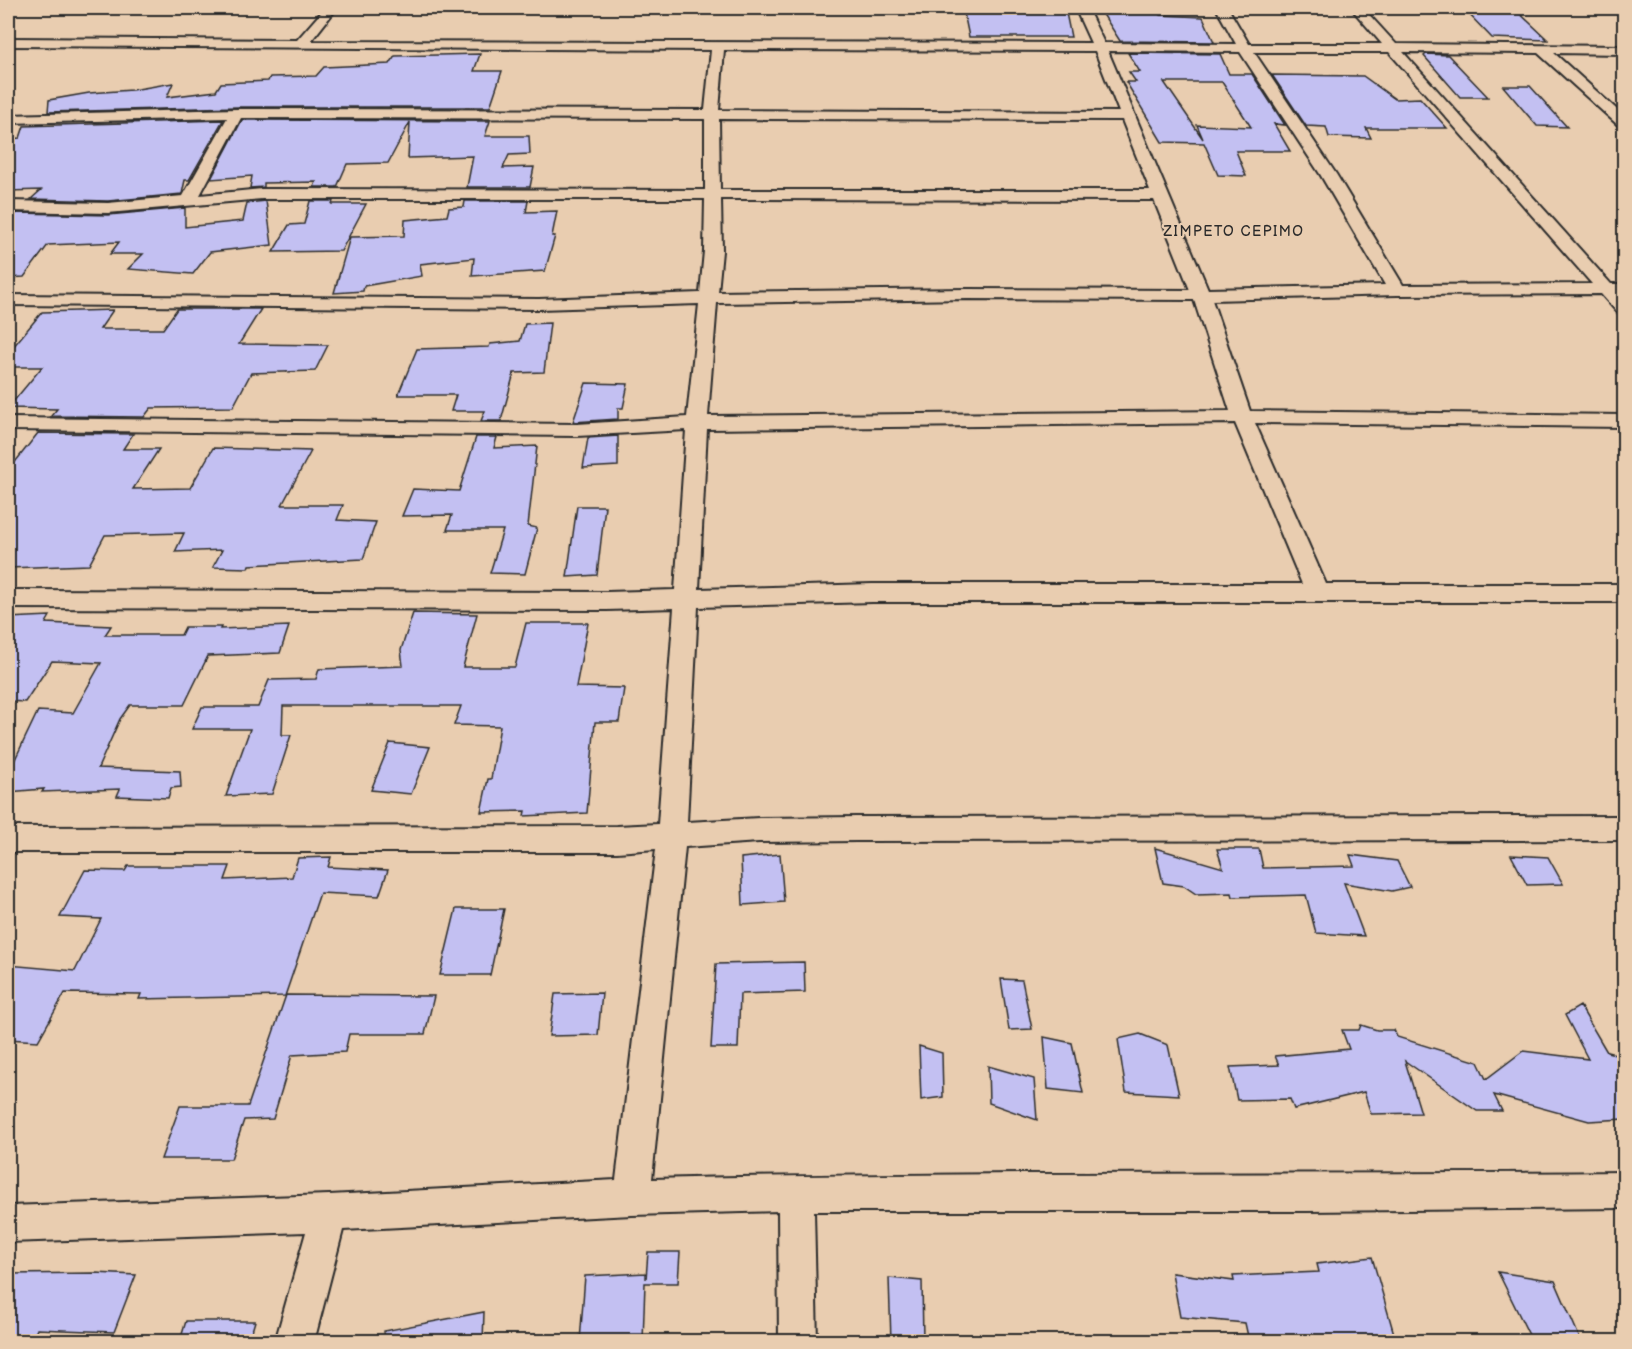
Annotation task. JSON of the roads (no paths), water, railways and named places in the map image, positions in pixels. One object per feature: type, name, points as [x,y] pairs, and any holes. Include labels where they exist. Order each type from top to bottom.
[{"type":"street","points":[[300,45],[331,8]]},
{"type":"street","points":[[1081,8],[1100,48],[1200,295],[1242,417],[1318,593]]},
{"type":"street","points":[[1222,8],[1244,47],[1328,174],[1397,290]]},
{"type":"street","points":[[1357,8],[1616,289],[1624,309]]},
{"type":"street","points":[[8,42],[718,47],[1392,47],[1624,50]]},
{"type":"street","points":[[632,1197],[672,835],[697,423],[713,250],[712,114],[718,47]]},
{"type":"street","points":[[1541,50],[1624,123]]},
{"type":"street","points":[[8,119],[237,113],[1127,116]]},
{"type":"street","points":[[188,202],[237,113]]},
{"type":"street","points":[[8,206],[108,208],[262,194],[1158,195]]},
{"type":"street","points":[[8,318],[15,300],[539,304],[647,302],[709,298],[967,294],[1200,295],[1397,290],[1616,289]]},
{"type":"street","points":[[8,424],[577,430],[697,423],[1242,417],[1624,422]]},
{"type":"street","points":[[8,599],[607,601],[873,593],[1624,593]]},
{"type":"street","points":[[8,840],[605,839],[759,830],[846,829],[1624,828]]},
{"type":"street","points":[[8,1224],[329,1213],[632,1197],[796,1193],[1295,1193],[1624,1190]]},
{"type":"street","points":[[796,1193],[798,1341]]},
{"type":"street","points":[[294,1341],[329,1213]]},
{"type":"district","name":"ZIMPETO CEPIMO","points":[[1234,231]]}]
